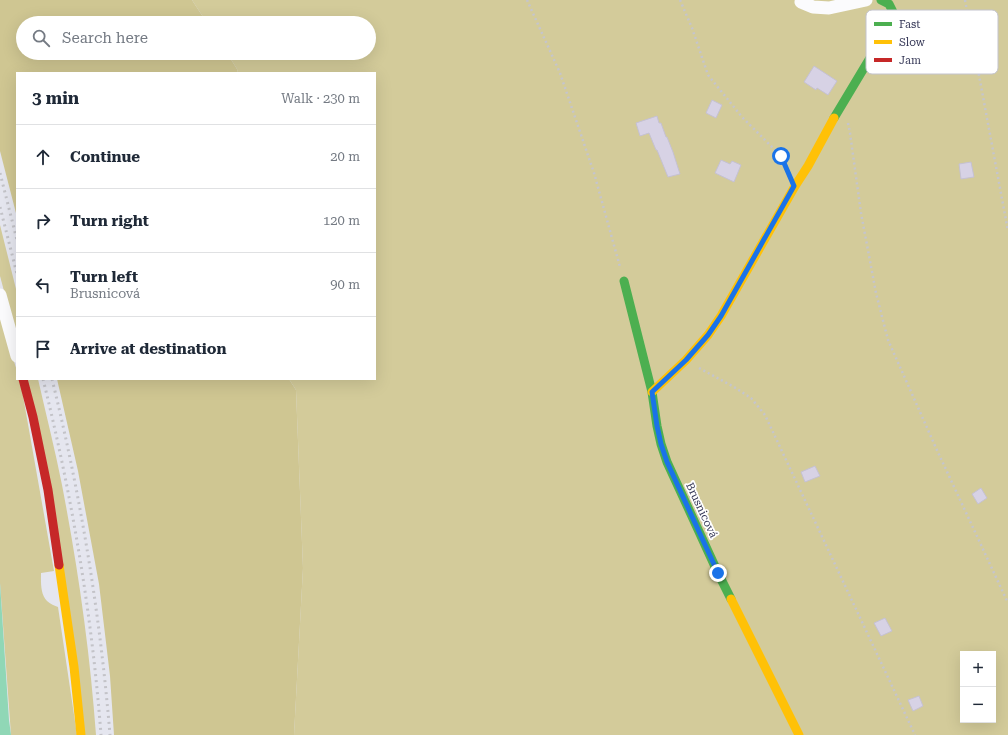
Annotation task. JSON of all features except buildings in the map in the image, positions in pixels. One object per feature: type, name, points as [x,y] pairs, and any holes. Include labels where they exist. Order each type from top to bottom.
[{"type":"street","points":[[802,0],[801,2],[813,7],[829,8],[866,0]]},
{"type":"street","points":[[881,0],[889,4],[892,10]]},
{"type":"street","points":[[652,392],[686,360],[708,335],[721,316],[794,186],[808,166],[839,108],[866,64]]},
{"type":"street","name":"Brusnicová","points":[[624,281],[652,392],[661,444],[667,462],[718,573],[799,735]]},
{"type":"street","points":[[0,295],[16,352]]},
{"type":"street","points":[[23,380],[48,490],[74,667],[81,735]]},
{"type":"path","points":[[527,0],[560,73],[594,173],[624,281]]},
{"type":"path","points":[[680,0],[692,28],[708,76],[742,117],[781,156],[794,186]]},
{"type":"path","points":[[965,0],[967,10]]},
{"type":"path","points":[[979,74],[1008,231]]},
{"type":"path","points":[[839,108],[847,119],[850,133],[861,213],[876,293],[888,340],[1008,603]]},
{"type":"path","points":[[686,360],[751,398],[764,414],[916,735]]},
{"type":"shaded area","points":[[0,0],[192,0],[202,16],[16,16],[16,60],[231,60],[237,69],[238,72],[16,72],[16,213],[0,151]]},
{"type":"shaded area","points":[[192,0],[1008,0],[1008,735],[294,735],[303,568],[296,390],[290,380],[376,380],[376,72],[238,72],[231,60],[376,60],[376,16],[202,16]]},
{"type":"shaded area","points":[[0,225],[16,289],[16,336],[0,276]]},
{"type":"shaded area","points":[[0,317],[16,368],[16,380],[20,380],[54,571],[41,573],[41,587],[43,595],[47,601],[58,607],[77,735],[11,735],[0,583]]},
{"type":"shaded area","points":[[27,380],[38,380],[62,485],[73,547],[83,610],[96,735],[85,735]]},
{"type":"shaded area","points":[[57,380],[290,380],[296,390],[303,568],[294,735],[114,735],[110,676],[99,584],[78,471]]},
{"type":"shaded area","points":[[0,583],[9,720],[11,735],[0,735]]},
{"type":"railway","points":[[0,173],[16,236]]},
{"type":"railway","points":[[0,207],[16,270]]},
{"type":"railway","points":[[43,380],[63,467],[80,556],[92,645],[101,735]]},
{"type":"railway","points":[[52,380],[72,467],[88,556],[101,645],[110,735]]},
{"type":"traffic: fast","points":[[881,0],[889,4],[892,10]]},
{"type":"traffic: fast","points":[[834,118],[866,65]]},
{"type":"traffic: fast","points":[[624,281],[652,392],[661,444],[667,462],[731,599]]},
{"type":"traffic: slow","points":[[652,392],[686,360],[708,335],[721,316],[795,186],[808,166],[834,118]]},
{"type":"traffic: slow","points":[[59,565],[74,667],[81,735]]},
{"type":"traffic: slow","points":[[731,599],[799,735]]},
{"type":"traffic: jam","points":[[23,380],[33,417],[48,490],[59,565]]},
{"type":"route","points":[[718,573],[667,462],[657,426],[652,392],[686,360],[708,335],[721,316],[794,186],[781,156]]}]
